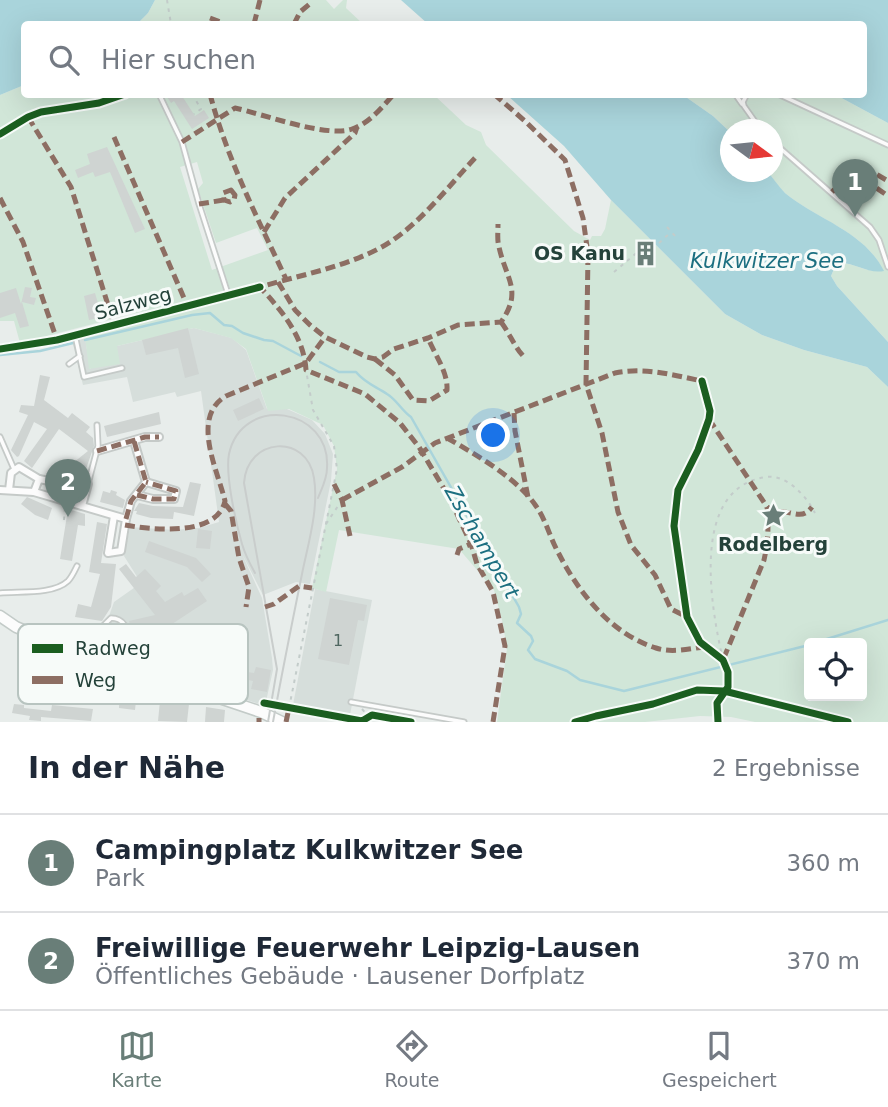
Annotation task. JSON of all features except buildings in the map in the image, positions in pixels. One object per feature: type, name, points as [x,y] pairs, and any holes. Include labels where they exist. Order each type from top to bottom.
[{"type":"main road","points":[[0,616],[18,628]]},
{"type":"main road","points":[[237,704],[282,722]]},
{"type":"street","name":"Salzweg","points":[[0,349],[13,349],[75,335],[260,287]]},
{"type":"street","points":[[97,451],[159,437]]},
{"type":"street","points":[[134,441],[146,482]]},
{"type":"street","points":[[9,490],[10,473],[19,467],[39,479],[60,483],[79,481],[88,484],[80,508]]},
{"type":"street","points":[[34,492],[39,479]]},
{"type":"street","points":[[136,495],[153,499],[174,499],[176,491],[146,482]]},
{"type":"street","points":[[114,516],[108,553],[121,551],[131,501],[146,482]]},
{"type":"street","points":[[0,490],[34,492],[80,508],[126,519]]},
{"type":"lane","points":[[161,98],[182,142],[228,295]]},
{"type":"lane","points":[[738,98],[753,119]]},
{"type":"lane","points":[[744,106],[745,98]]},
{"type":"lane","points":[[787,98],[888,145]]},
{"type":"lane","points":[[783,151],[870,227],[879,240],[888,267]]},
{"type":"lane","points":[[75,335],[84,377],[122,368]]},
{"type":"lane","points":[[69,363],[80,356]]},
{"type":"lane","points":[[88,484],[97,451],[97,425]]},
{"type":"lane","points":[[0,437],[14,468]]},
{"type":"lane","points":[[0,593],[41,592],[69,581],[78,566]]},
{"type":"lane","points":[[105,624],[111,618],[118,618],[125,624]]},
{"type":"lane","points":[[351,702],[464,722]]},
{"type":"path","points":[[167,0],[170,21]]},
{"type":"path","points":[[194,98],[201,109],[194,114]]},
{"type":"path","points":[[667,227],[676,237]]},
{"type":"path","points":[[614,272],[652,240],[657,245],[671,232]]},
{"type":"path","points":[[289,708],[337,469],[334,446],[313,410],[306,370]]},
{"type":"path","points":[[723,660],[714,618],[711,581],[713,542],[722,504],[748,481],[769,476],[798,490],[815,513]]},
{"type":"path","points":[[325,525],[342,500]]},
{"type":"path","points":[[64,520],[66,501]]},
{"type":"shaded area","points":[[194,328],[232,338],[246,350],[267,409],[287,409],[312,420],[325,434],[333,454],[331,481],[310,584],[296,582],[263,595],[242,554],[262,598],[272,658],[273,670],[265,706],[248,700],[248,624],[106,624],[114,602],[141,583],[124,556],[130,527],[174,530],[199,528],[219,522],[201,391],[177,397],[175,392],[133,402],[127,377],[83,385],[72,340],[85,337],[90,369],[117,346]]},
{"type":"shaded area","points":[[315,589],[372,600],[350,715],[293,705]]},
{"type":"green space","points":[[155,0],[326,0],[334,9],[343,0],[347,0],[346,8],[360,21],[140,21]]},
{"type":"green space","points":[[21,86],[21,98],[437,98],[466,125],[481,132],[486,145],[574,231],[590,240],[592,236],[601,236],[611,200],[725,314],[762,335],[804,350],[867,367],[888,387],[888,722],[755,722],[731,717],[700,716],[645,722],[497,722],[507,648],[502,620],[494,590],[459,549],[339,530],[326,592],[312,588],[337,469],[334,446],[323,425],[289,409],[268,411],[246,349],[231,338],[194,328],[117,346],[120,364],[89,369],[85,337],[200,307],[202,299],[131,314],[20,343],[14,321],[0,321],[0,95]],"holes":[[[197,162],[203,183],[198,189],[216,243],[257,228],[268,250],[212,270],[180,167]]]},
{"type":"green space","points":[[687,98],[842,98],[888,123],[888,342],[831,276],[840,263],[872,271],[883,270],[875,257],[852,236],[785,193],[776,182],[783,182],[783,119],[720,119],[720,123]]},
{"type":"water","points":[[0,0],[155,0],[140,21],[21,21],[21,86],[0,95]]},
{"type":"water","points":[[401,0],[888,0],[888,123],[842,98],[867,98],[867,21],[425,21]]},
{"type":"water","name":"Kulkwitzer See","points":[[510,98],[687,98],[713,116],[720,123],[720,182],[776,182],[785,193],[853,236],[875,257],[884,271],[840,263],[831,276],[888,342],[888,387],[867,367],[804,350],[762,335],[725,314],[611,200],[564,146]]},
{"type":"waterway","name":"Zschampert","points":[[85,340],[210,313],[224,325],[273,341],[301,356]]},
{"type":"waterway","name":"Zschampert","points":[[0,355],[40,351],[73,343]]},
{"type":"waterway","name":"Zschampert","points":[[320,362],[339,372],[356,372],[390,396],[411,417],[519,607],[521,614],[517,623],[531,636],[533,641],[528,650],[535,659],[567,671],[580,680],[624,691],[804,646]]},
{"type":"waterway","name":"Zschampert","points":[[830,638],[888,620]]},
{"type":"tram line","points":[[255,573],[242,544],[230,486],[229,454],[237,435],[250,422],[267,416],[284,416],[301,421],[315,432],[324,447],[327,468],[318,498]]},
{"type":"tram line","points":[[268,722],[277,669],[244,483],[255,456],[278,446],[301,453],[309,463],[314,478],[315,502],[273,722]]},
{"type":"marked path","points":[[255,21],[260,0]]},
{"type":"marked path","points":[[296,21],[300,12],[312,2]]},
{"type":"marked path","points":[[210,18],[218,21]]},
{"type":"marked path","points":[[211,98],[234,165],[286,279]]},
{"type":"marked path","points":[[182,142],[235,108],[311,128],[341,131],[352,129],[370,119],[390,98]]},
{"type":"marked path","points":[[499,98],[565,160],[583,218],[588,254],[586,384],[602,433],[618,512],[631,545],[655,575],[671,609],[687,617]]},
{"type":"marked path","points":[[28,117],[71,187],[114,324]]},
{"type":"marked path","points":[[264,232],[285,198],[355,133],[357,127]]},
{"type":"marked path","points":[[114,137],[187,305]]},
{"type":"marked path","points":[[475,158],[419,219],[394,240],[366,255],[336,266],[260,287],[284,315],[296,336],[306,370],[365,394],[400,423],[419,447],[449,497],[471,544],[477,564],[493,592],[505,646],[493,722]]},
{"type":"marked path","points":[[832,192],[859,164],[888,181]]},
{"type":"marked path","points":[[852,171],[888,196]]},
{"type":"marked path","points":[[231,190],[235,195],[234,200],[224,200],[223,193],[231,190]]},
{"type":"marked path","points":[[0,198],[23,242],[57,340]]},
{"type":"marked path","points":[[199,204],[224,200]]},
{"type":"marked path","points":[[278,282],[295,310],[325,337],[367,357],[383,357],[394,349],[458,325],[501,322],[508,311],[512,293],[498,244],[498,224]]},
{"type":"marked path","points":[[501,322],[524,357]]},
{"type":"marked path","points":[[125,525],[182,528],[210,521],[220,513],[225,501],[209,445],[208,431],[215,405],[226,396],[306,363],[325,337]]},
{"type":"marked path","points":[[375,359],[395,375],[413,400],[429,401],[447,390],[447,383],[428,338]]},
{"type":"marked path","points":[[342,500],[402,467],[435,443],[615,373],[659,372],[702,381],[703,385]]},
{"type":"marked path","points":[[514,413],[528,497]]},
{"type":"marked path","points":[[709,419],[767,507],[768,514],[764,560],[723,660]]},
{"type":"marked path","points":[[97,451],[145,437],[159,437]]},
{"type":"marked path","points":[[447,438],[495,468],[528,496],[539,511],[576,583],[611,622],[640,642],[656,648],[674,650],[704,647]]},
{"type":"marked path","points":[[126,519],[131,501],[146,482],[134,441]]},
{"type":"marked path","points":[[137,495],[153,499],[174,499],[176,491],[146,482]]},
{"type":"marked path","points":[[334,484],[342,500],[350,536]]},
{"type":"marked path","points":[[225,504],[231,511],[239,558],[249,587],[246,607]]},
{"type":"marked path","points":[[767,507],[775,511],[799,514],[806,513],[812,507]]},
{"type":"marked path","points":[[457,555],[459,549],[471,544]]},
{"type":"marked path","points":[[265,607],[274,604],[299,586],[312,588]]},
{"type":"marked path","points":[[286,722],[289,708]]},
{"type":"cycle path","points":[[0,134],[41,112],[99,103],[113,98]]},
{"type":"cycle path","points":[[0,349],[57,340],[260,287]]},
{"type":"cycle path","points":[[702,381],[710,411],[709,419],[698,450],[678,490],[674,526],[687,617],[700,642],[723,660],[728,672],[728,687],[717,703],[718,722]]},
{"type":"cycle path","points":[[575,722],[653,704],[697,690],[724,691],[848,722]]},
{"type":"cycle path","points":[[264,703],[362,721],[372,715],[411,722]]},
{"type":"place","name":"Campingplatz Kulkwitzer See","points":[[855,217]]},
{"type":"place","name":"OS Kanu","points":[[645,253]]},
{"type":"place","name":"Rodelberg","points":[[773,516]]},
{"type":"place","name":"Freiwillige Feuerwehr Leipzig-Lausen","points":[[68,517]]}]
